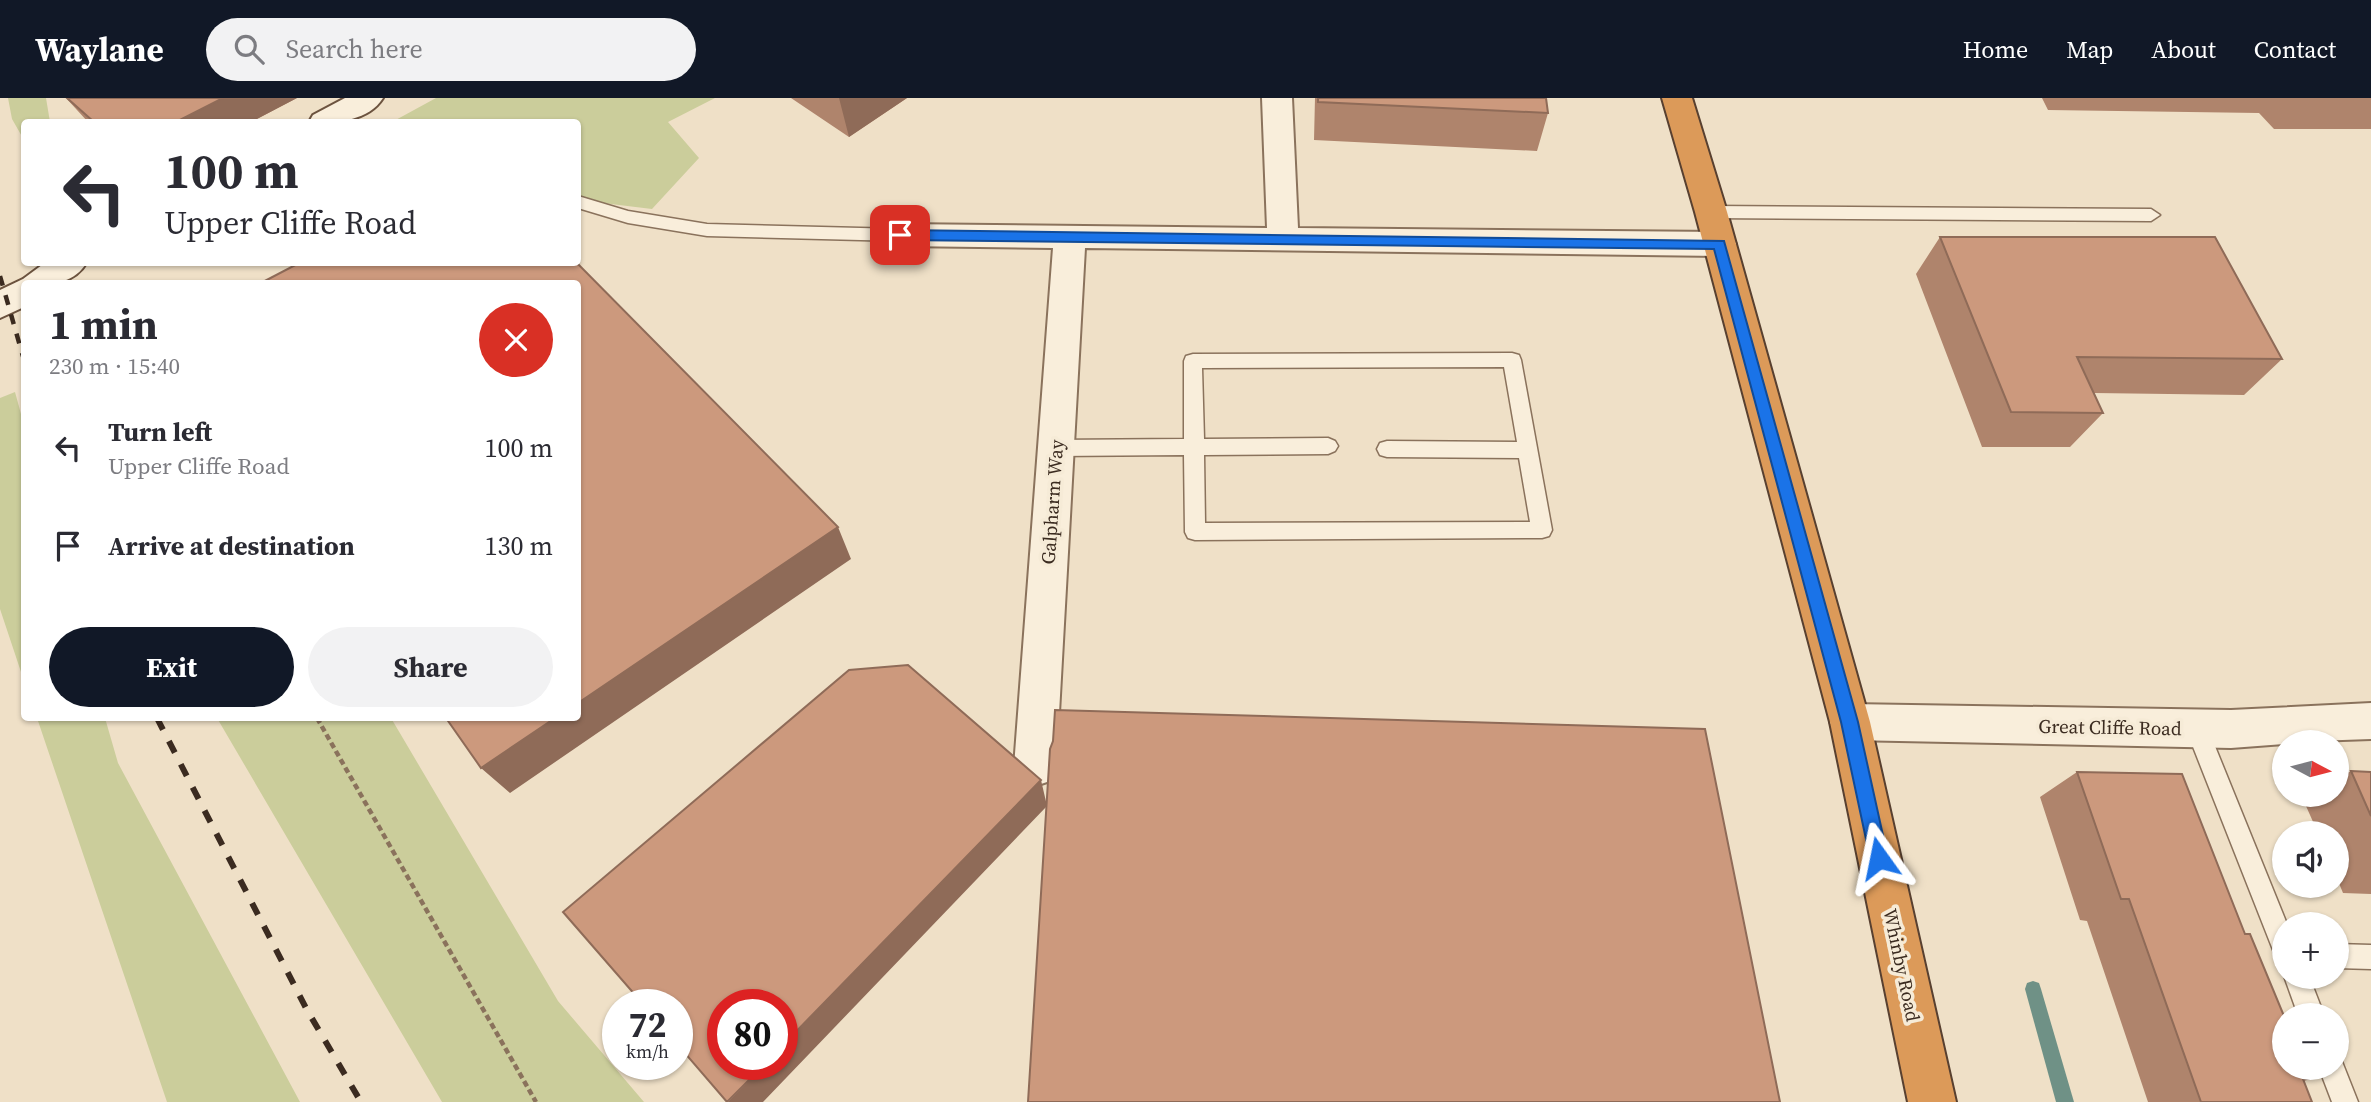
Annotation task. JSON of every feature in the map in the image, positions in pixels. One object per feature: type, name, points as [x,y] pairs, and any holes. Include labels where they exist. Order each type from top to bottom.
[{"type":"highway","name":"Whinby Road","points":[[1677,98],[1850,722],[1932,1102]]},
{"type":"street","points":[[330,119],[368,98]]},
{"type":"street","points":[[1277,98],[1283,239]]},
{"type":"street","points":[[900,235],[1283,239],[1715,228]]},
{"type":"street","name":"Galpharm Way","points":[[1035,767],[1070,237]]},
{"type":"street","points":[[43,280],[65,266]]},
{"type":"street","name":"Great Cliffe Road","points":[[1850,722],[2231,730],[2371,721]]},
{"type":"lane","points":[[581,203],[628,218],[707,230],[900,235]]},
{"type":"lane","points":[[1715,228],[2151,215]]},
{"type":"lane","points":[[1512,360],[1542,530],[1195,532],[1194,447],[1193,361],[1512,360]]},
{"type":"lane","points":[[1055,448],[1328,446]]},
{"type":"lane","points":[[1387,449],[1528,450]]},
{"type":"lane","points":[[2197,729],[2272,916]]},
{"type":"lane","points":[[2349,956],[2371,957]]},
{"type":"lane","points":[[2337,1080],[2345,1102]]},
{"type":"path","points":[[319,721],[536,1102]]},
{"type":"green space","points":[[8,98],[46,98],[50,119],[21,119],[21,135],[12,119]]},
{"type":"green space","points":[[436,98],[715,98],[668,122],[699,158],[652,209],[581,200],[581,119],[398,119]]},
{"type":"green space","points":[[15,392],[21,414],[21,672],[0,609],[0,398]]},
{"type":"green space","points":[[38,721],[106,721],[118,763],[300,1102],[167,1102]]},
{"type":"green space","points":[[219,721],[393,721],[558,1001],[602,1053],[602,1080],[625,1080],[644,1102],[442,1102]]},
{"type":"building","points":[[67,98],[223,98],[182,119],[91,119]]},
{"type":"building","points":[[1318,98],[1546,98],[1548,113],[1318,102]]},
{"type":"building","points":[[1940,237],[2215,237],[2282,359],[2077,357],[2103,413],[2011,412]]},
{"type":"building","points":[[293,266],[580,266],[838,527],[581,701],[581,280],[267,280]]},
{"type":"building","points":[[908,665],[1041,780],[798,1030],[798,989],[707,989],[707,1079],[693,1063],[693,989],[630,989],[563,912],[849,670]]},
{"type":"building","points":[[1055,710],[1705,729],[1780,1102],[1028,1102],[1050,749]]},
{"type":"building","points":[[448,721],[551,721],[481,768]]},
{"type":"building","points":[[2351,771],[2371,772],[2371,816]]},
{"type":"building","points":[[2077,772],[2182,774],[2245,934],[2250,934],[2279,1003],[2272,1003],[2272,1080],[2303,1080],[2312,1102],[2201,1102],[2129,899],[2121,899]]},
{"type":"building","points":[[708,1080],[749,1080],[727,1102]]},
{"type":"waterway","points":[[2033,989],[2065,1102]]},
{"type":"railway","points":[[0,276],[21,350]]},
{"type":"railway","points":[[159,721],[307,1010],[361,1102]]},
{"type":"route","points":[[900,235],[1720,244],[1850,722],[1879,858]]}]
